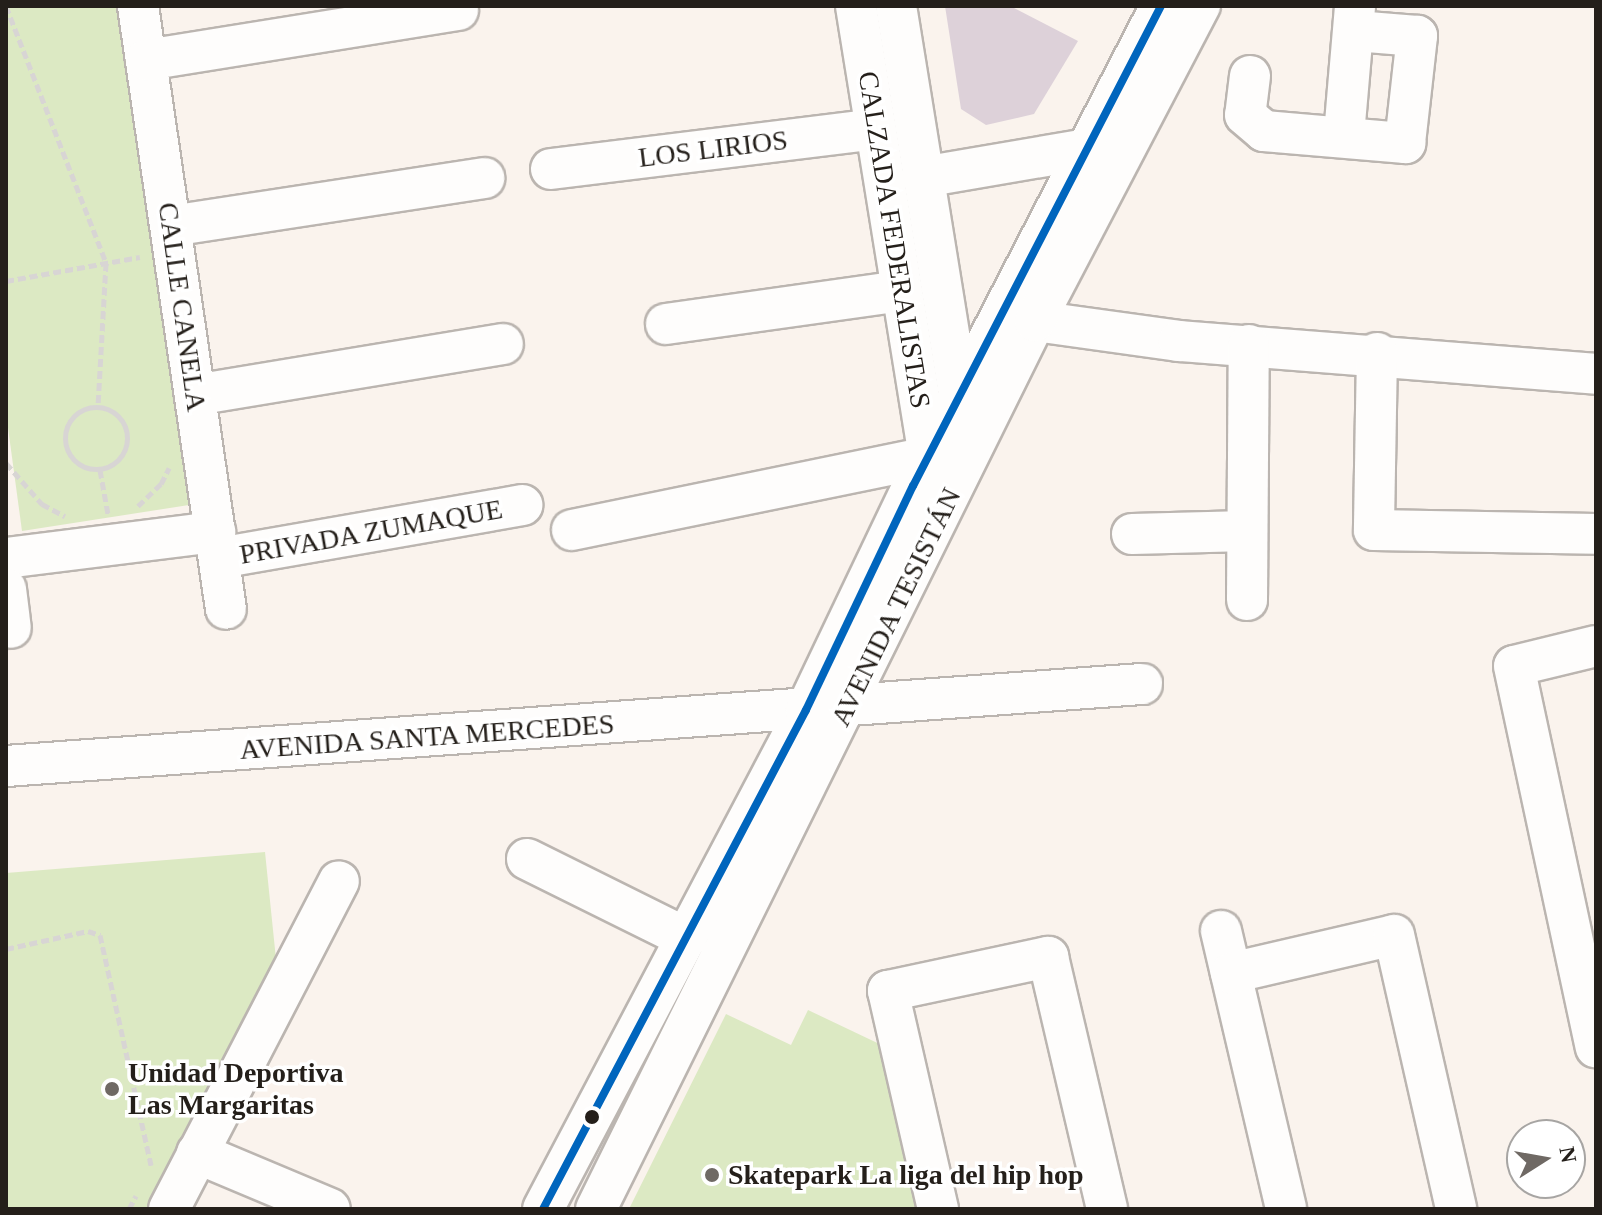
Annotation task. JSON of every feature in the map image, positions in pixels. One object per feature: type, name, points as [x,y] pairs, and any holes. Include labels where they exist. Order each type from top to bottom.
[{"type":"street","name":"CALLE CANELA","points":[[138,6],[146,60],[160,241],[195,395],[226,609]]},
{"type":"street","name":"CALZADA FEDERALISTAS","points":[[856,6],[939,521]]},
{"type":"street","name":"CALZADA FEDERALISTAS","points":[[896,6],[969,457]]},
{"type":"street","name":"AVENIDA TESISTÁN","points":[[543,1209],[806,710],[959,395],[1161,6]]},
{"type":"street","name":"AVENIDA TESISTÁN","points":[[596,1209],[848,708],[1035,321],[1200,6]]},
{"type":"street","points":[[146,60],[458,10]]},
{"type":"street","points":[[1250,76],[1245,115],[1264,131],[1344,135],[1405,143],[1417,36],[1355,19],[1344,135]]},
{"type":"street","name":"LOS LIRIOS","points":[[551,169],[876,129]]},
{"type":"street","points":[[923,177],[1086,149]]},
{"type":"street","points":[[160,241],[484,178]]},
{"type":"street","points":[[666,324],[902,291]]},
{"type":"street","points":[[1035,321],[1249,345],[1377,353],[1596,374]]},
{"type":"street","points":[[195,395],[503,344]]},
{"type":"street","points":[[1247,600],[1249,345]]},
{"type":"street","points":[[1377,353],[1374,530],[1596,534]]},
{"type":"street","points":[[572,530],[929,457]]},
{"type":"street","name":"PRIVADA ZUMAQUE","points":[[6,558],[217,545],[522,505]]},
{"type":"street","points":[[1132,534],[1247,531]]},
{"type":"street","points":[[6,589],[11,628]]},
{"type":"street","points":[[1596,646],[1514,666],[1596,1047]]},
{"type":"street","name":"AVENIDA SANTA MERCEDES","points":[[6,766],[848,708],[1142,684]]},
{"type":"street","points":[[527,859],[686,938]]},
{"type":"street","points":[[155,1197],[197,1153],[339,881]]},
{"type":"street","points":[[1221,931],[1286,1209]]},
{"type":"street","points":[[1231,973],[1394,935],[1456,1209]]},
{"type":"street","points":[[938,1209],[888,991],[1048,957],[1107,1209]]},
{"type":"street","points":[[197,1153],[330,1209]]},
{"type":"path","points":[[6,6],[106,263],[98,406]]},
{"type":"path","points":[[6,281],[106,263],[160,241]]},
{"type":"path","points":[[98,406],[124,422],[128,442],[119,460],[100,470],[80,465],[64,439],[78,412],[98,406]]},
{"type":"path","points":[[132,512],[161,484],[172,462]]},
{"type":"path","points":[[6,463],[42,504],[74,520]]},
{"type":"path","points":[[100,470],[109,519]]},
{"type":"path","points":[[97,519],[121,515]]},
{"type":"path","points":[[6,949],[88,931],[100,935],[152,1162],[147,1174]]},
{"type":"path","points":[[129,1209],[155,1197]]},
{"type":"green space","points":[[6,6],[120,6],[189,505],[22,531],[6,413]]},
{"type":"green space","name":"Unidad Deportiva Las Margaritas","points":[[265,852],[277,969],[157,1209],[6,1209],[6,873]]},
{"type":"green space","points":[[808,1010],[890,1049],[926,1209],[629,1209],[726,1014],[791,1045]]},
{"type":"building","points":[[945,6],[1010,6],[1078,41],[1034,114],[986,125],[961,109]]},
{"type":"transit line","points":[[543,1209],[806,710],[913,486],[1161,6]]},
{"type":"place","name":"Unidad Deportiva Las Margaritas","points":[[112,1089]]},
{"type":"place","name":"Skatepark La liga del hip hop","points":[[712,1175]]}]
